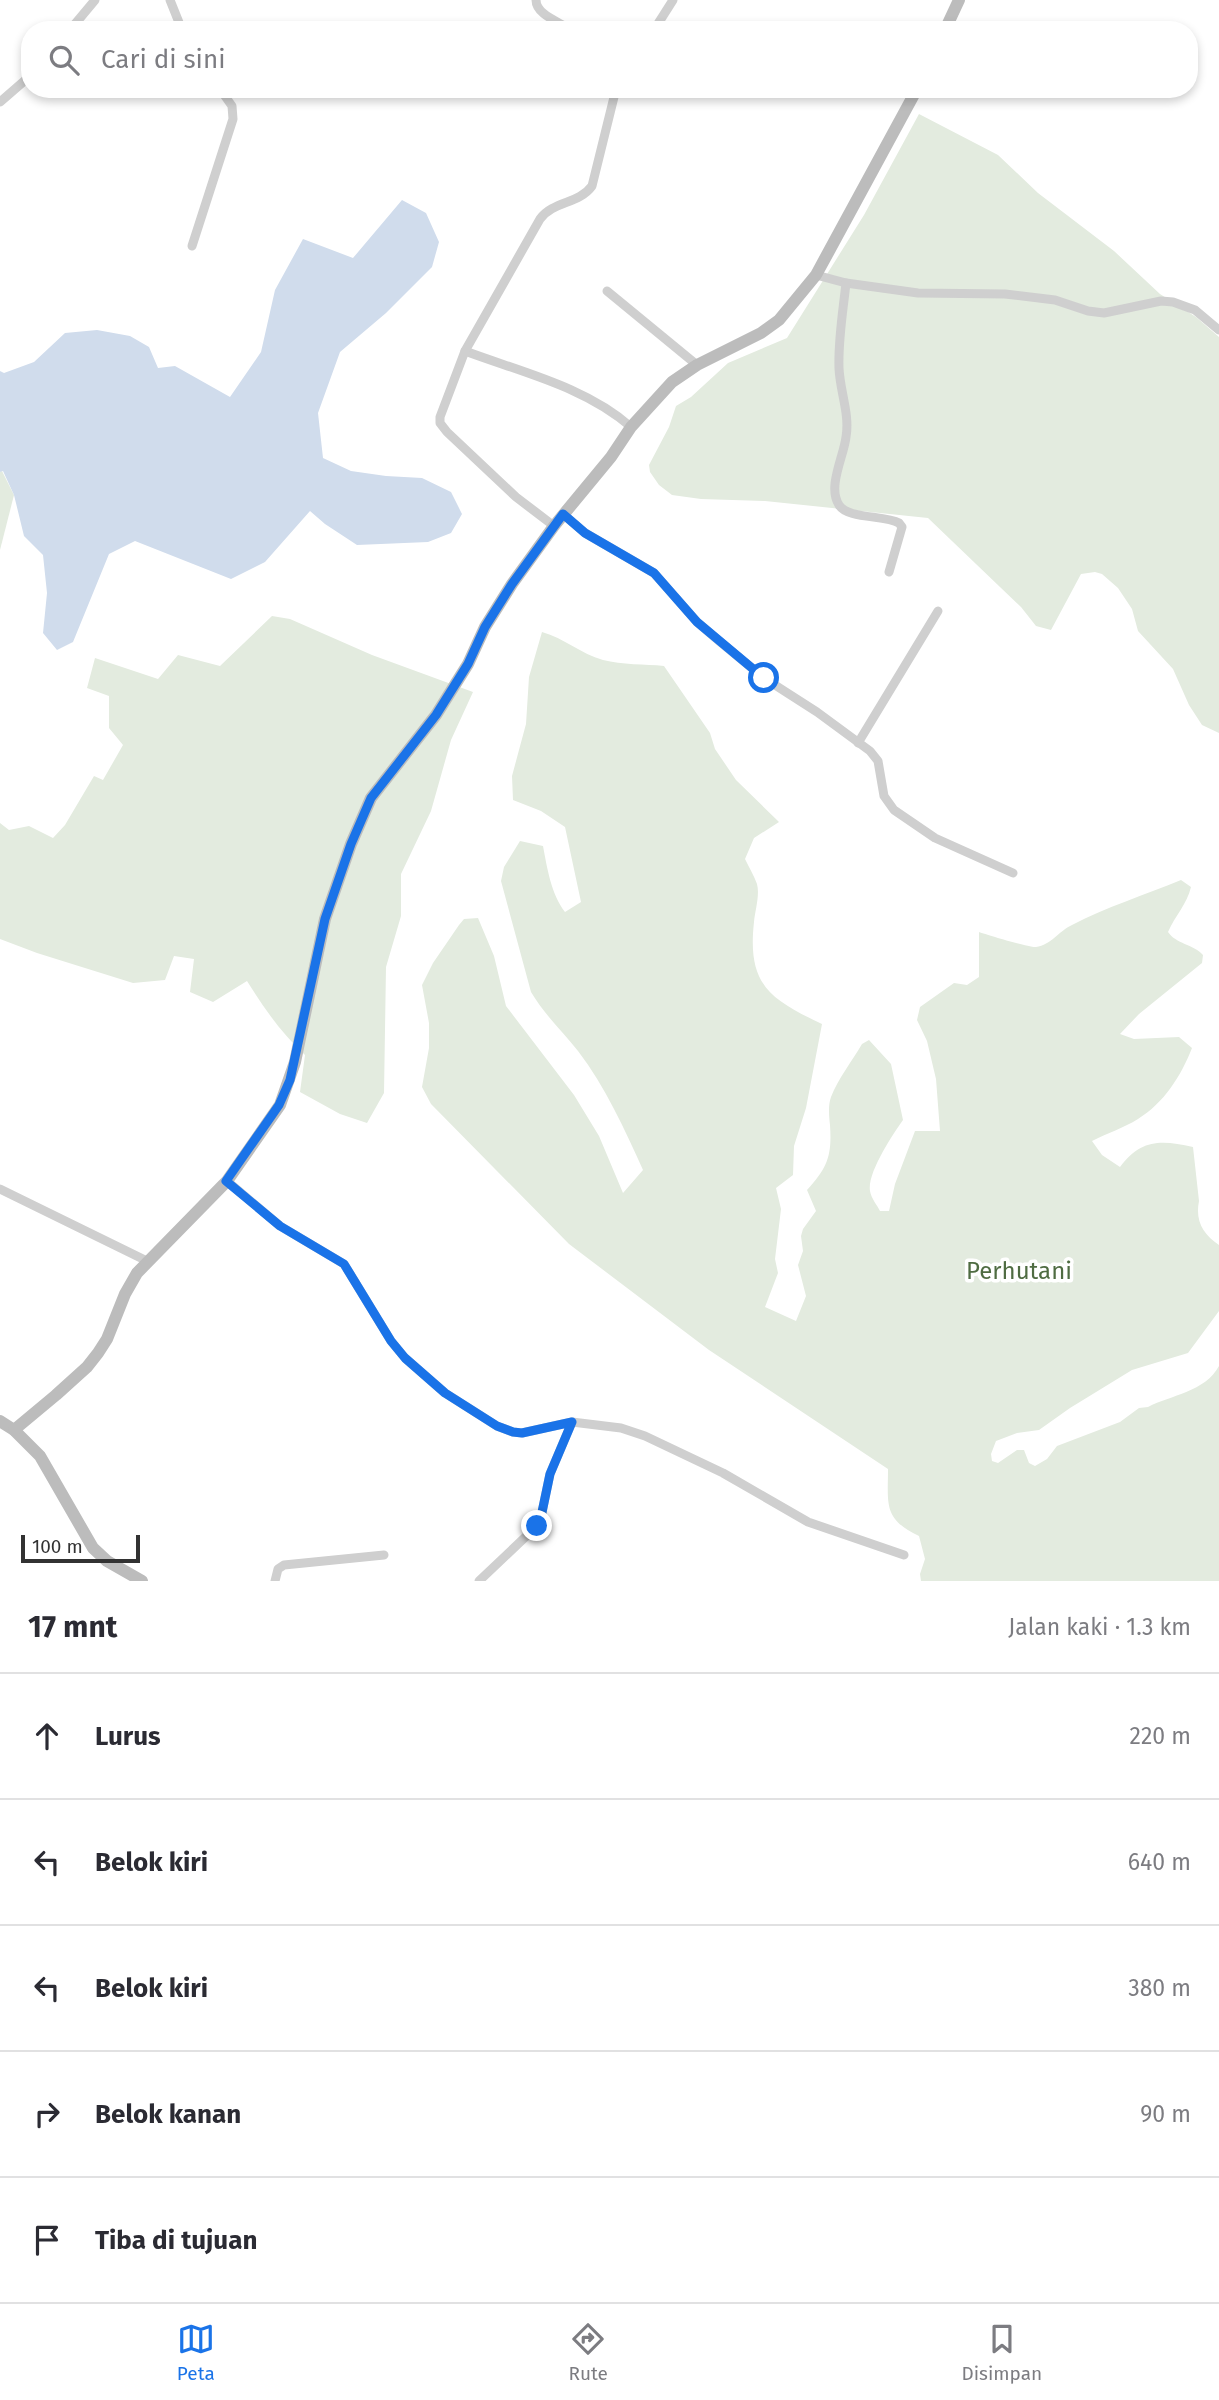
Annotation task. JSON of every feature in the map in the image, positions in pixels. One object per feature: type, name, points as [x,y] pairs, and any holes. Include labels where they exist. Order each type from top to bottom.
[{"type":"street","points":[[77,21],[95,0]]},
{"type":"street","points":[[170,0],[178,21]]},
{"type":"street","points":[[536,0],[535,6],[557,21]]},
{"type":"street","points":[[660,21],[673,0]]},
{"type":"street","points":[[949,21],[959,0]]},
{"type":"street","points":[[0,102],[21,84]]},
{"type":"street","points":[[192,246],[234,112],[227,98]]},
{"type":"street","points":[[554,526],[516,497],[440,423],[444,405],[465,351],[540,219],[550,208],[581,196],[592,186],[601,155],[611,98]]},
{"type":"street","points":[[14,1430],[87,1367],[107,1339],[130,1283],[147,1261],[226,1181],[279,1105],[290,1080],[325,919],[351,844],[371,798],[436,715],[512,584],[631,427],[672,382],[696,365],[761,333],[779,320],[816,275],[912,98]]},
{"type":"street","points":[[816,275],[846,283],[918,293],[1005,294],[1055,300],[1088,311],[1104,313],[1161,301],[1173,302],[1195,310],[1219,330]]},
{"type":"street","points":[[846,283],[839,367],[847,435],[836,478],[836,500],[841,508],[849,512],[899,523],[902,527],[889,572]]},
{"type":"street","points":[[607,291],[696,365]]},
{"type":"street","points":[[465,351],[562,387],[604,408],[631,427]]},
{"type":"street","points":[[563,514],[585,533],[654,573],[697,622],[764,678],[870,751],[878,761],[884,796],[894,810],[935,838],[1013,873]]},
{"type":"street","points":[[858,743],[938,611]]},
{"type":"street","points":[[226,1181],[280,1226],[344,1264],[391,1341],[405,1358],[445,1393],[497,1426],[522,1433],[572,1422],[621,1428],[645,1436],[723,1473],[808,1522],[904,1556]]},
{"type":"street","points":[[0,1189],[147,1261]]},
{"type":"street","points":[[0,1421],[14,1430],[44,1462],[72,1516],[93,1548],[107,1561],[142,1581]]},
{"type":"street","points":[[479,1581],[537,1526],[550,1474],[572,1422]]},
{"type":"street","points":[[275,1581],[278,1569],[284,1565],[384,1555]]},
{"type":"green space","points":[[919,114],[998,155],[1038,193],[1114,251],[1160,294],[1196,317],[1219,337],[1219,733],[1202,725],[1189,705],[1173,669],[1138,631],[1132,609],[1118,588],[1102,574],[1081,574],[1051,630],[1036,626],[1021,607],[928,518],[765,501],[701,499],[672,495],[659,485],[650,472],[649,465],[669,427],[676,406],[691,397],[728,363],[787,338],[864,215]]},
{"type":"green space","points":[[2,471],[14,495],[0,550],[0,472]]},
{"type":"green space","points":[[272,616],[290,619],[372,655],[473,692],[451,740],[431,811],[401,874],[401,916],[386,967],[384,1093],[367,1123],[340,1114],[300,1092],[305,1055],[273,1020],[247,981],[213,1002],[190,992],[194,959],[174,956],[165,980],[133,983],[0,939],[0,823],[9,830],[29,826],[53,838],[65,825],[94,776],[103,780],[123,745],[109,728],[109,696],[87,688],[95,658],[158,679],[178,655],[220,666]]},
{"type":"green space","name":"Perhutani","points":[[542,632],[603,660],[664,666],[710,733],[715,749],[736,780],[779,822],[754,838],[745,859],[758,888],[754,922],[754,961],[766,987],[776,997],[822,1024],[806,1108],[794,1146],[793,1175],[776,1188],[781,1209],[775,1259],[778,1273],[765,1307],[796,1321],[806,1296],[798,1265],[803,1251],[801,1236],[816,1211],[807,1190],[820,1174],[829,1153],[831,1097],[862,1044],[869,1040],[891,1064],[903,1120],[882,1154],[870,1183],[871,1194],[880,1211],[889,1211],[895,1184],[915,1131],[940,1131],[936,1079],[927,1041],[917,1020],[920,1007],[954,983],[967,985],[979,977],[979,932],[1036,947],[1046,944],[1072,925],[1126,901],[1181,880],[1191,887],[1168,932],[1203,955],[1202,963],[1139,1014],[1120,1034],[1134,1039],[1179,1037],[1192,1048],[1177,1079],[1156,1105],[1133,1122],[1092,1141],[1102,1155],[1120,1167],[1136,1151],[1152,1144],[1171,1143],[1193,1147],[1199,1221],[1205,1232],[1219,1245],[1219,1311],[1188,1353],[1132,1370],[1039,1430],[1017,1433],[996,1441],[991,1454],[992,1461],[998,1463],[1017,1450],[1024,1450],[1029,1463],[1035,1466],[1047,1459],[1057,1446],[1120,1422],[1139,1408],[1187,1392],[1205,1382],[1219,1366],[1219,1581],[921,1581],[920,1574],[925,1559],[919,1536],[907,1530],[893,1517],[888,1501],[888,1469],[709,1350],[569,1244],[431,1104],[422,1087],[429,1048],[429,1023],[422,985],[433,963],[464,919],[478,918],[494,956],[506,1006],[574,1095],[599,1136],[623,1193],[643,1170],[606,1093],[578,1051],[531,992],[501,881],[504,867],[520,841],[543,846],[553,889],[560,905],[565,912],[581,902],[565,827],[541,811],[513,800],[512,776],[526,724],[529,677]]},
{"type":"water","points":[[402,200],[426,213],[439,242],[432,267],[386,313],[340,352],[318,413],[323,458],[351,471],[422,478],[451,492],[462,514],[451,533],[428,542],[357,545],[310,511],[265,562],[231,579],[135,541],[109,554],[73,642],[57,650],[43,633],[47,593],[43,555],[24,536],[14,495],[3,471],[0,472],[0,371],[4,373],[34,362],[65,333],[97,330],[130,336],[149,347],[158,368],[175,366],[230,397],[261,352],[275,290],[303,239],[353,258]]},
{"type":"route","points":[[537,1526],[550,1474],[572,1422],[522,1433],[513,1432],[497,1426],[445,1393],[405,1358],[391,1341],[344,1264],[280,1226],[226,1181],[284,1096],[295,1062],[325,919],[351,844],[371,798],[436,715],[512,584],[563,514],[585,533],[654,573],[697,622],[764,678]]}]
